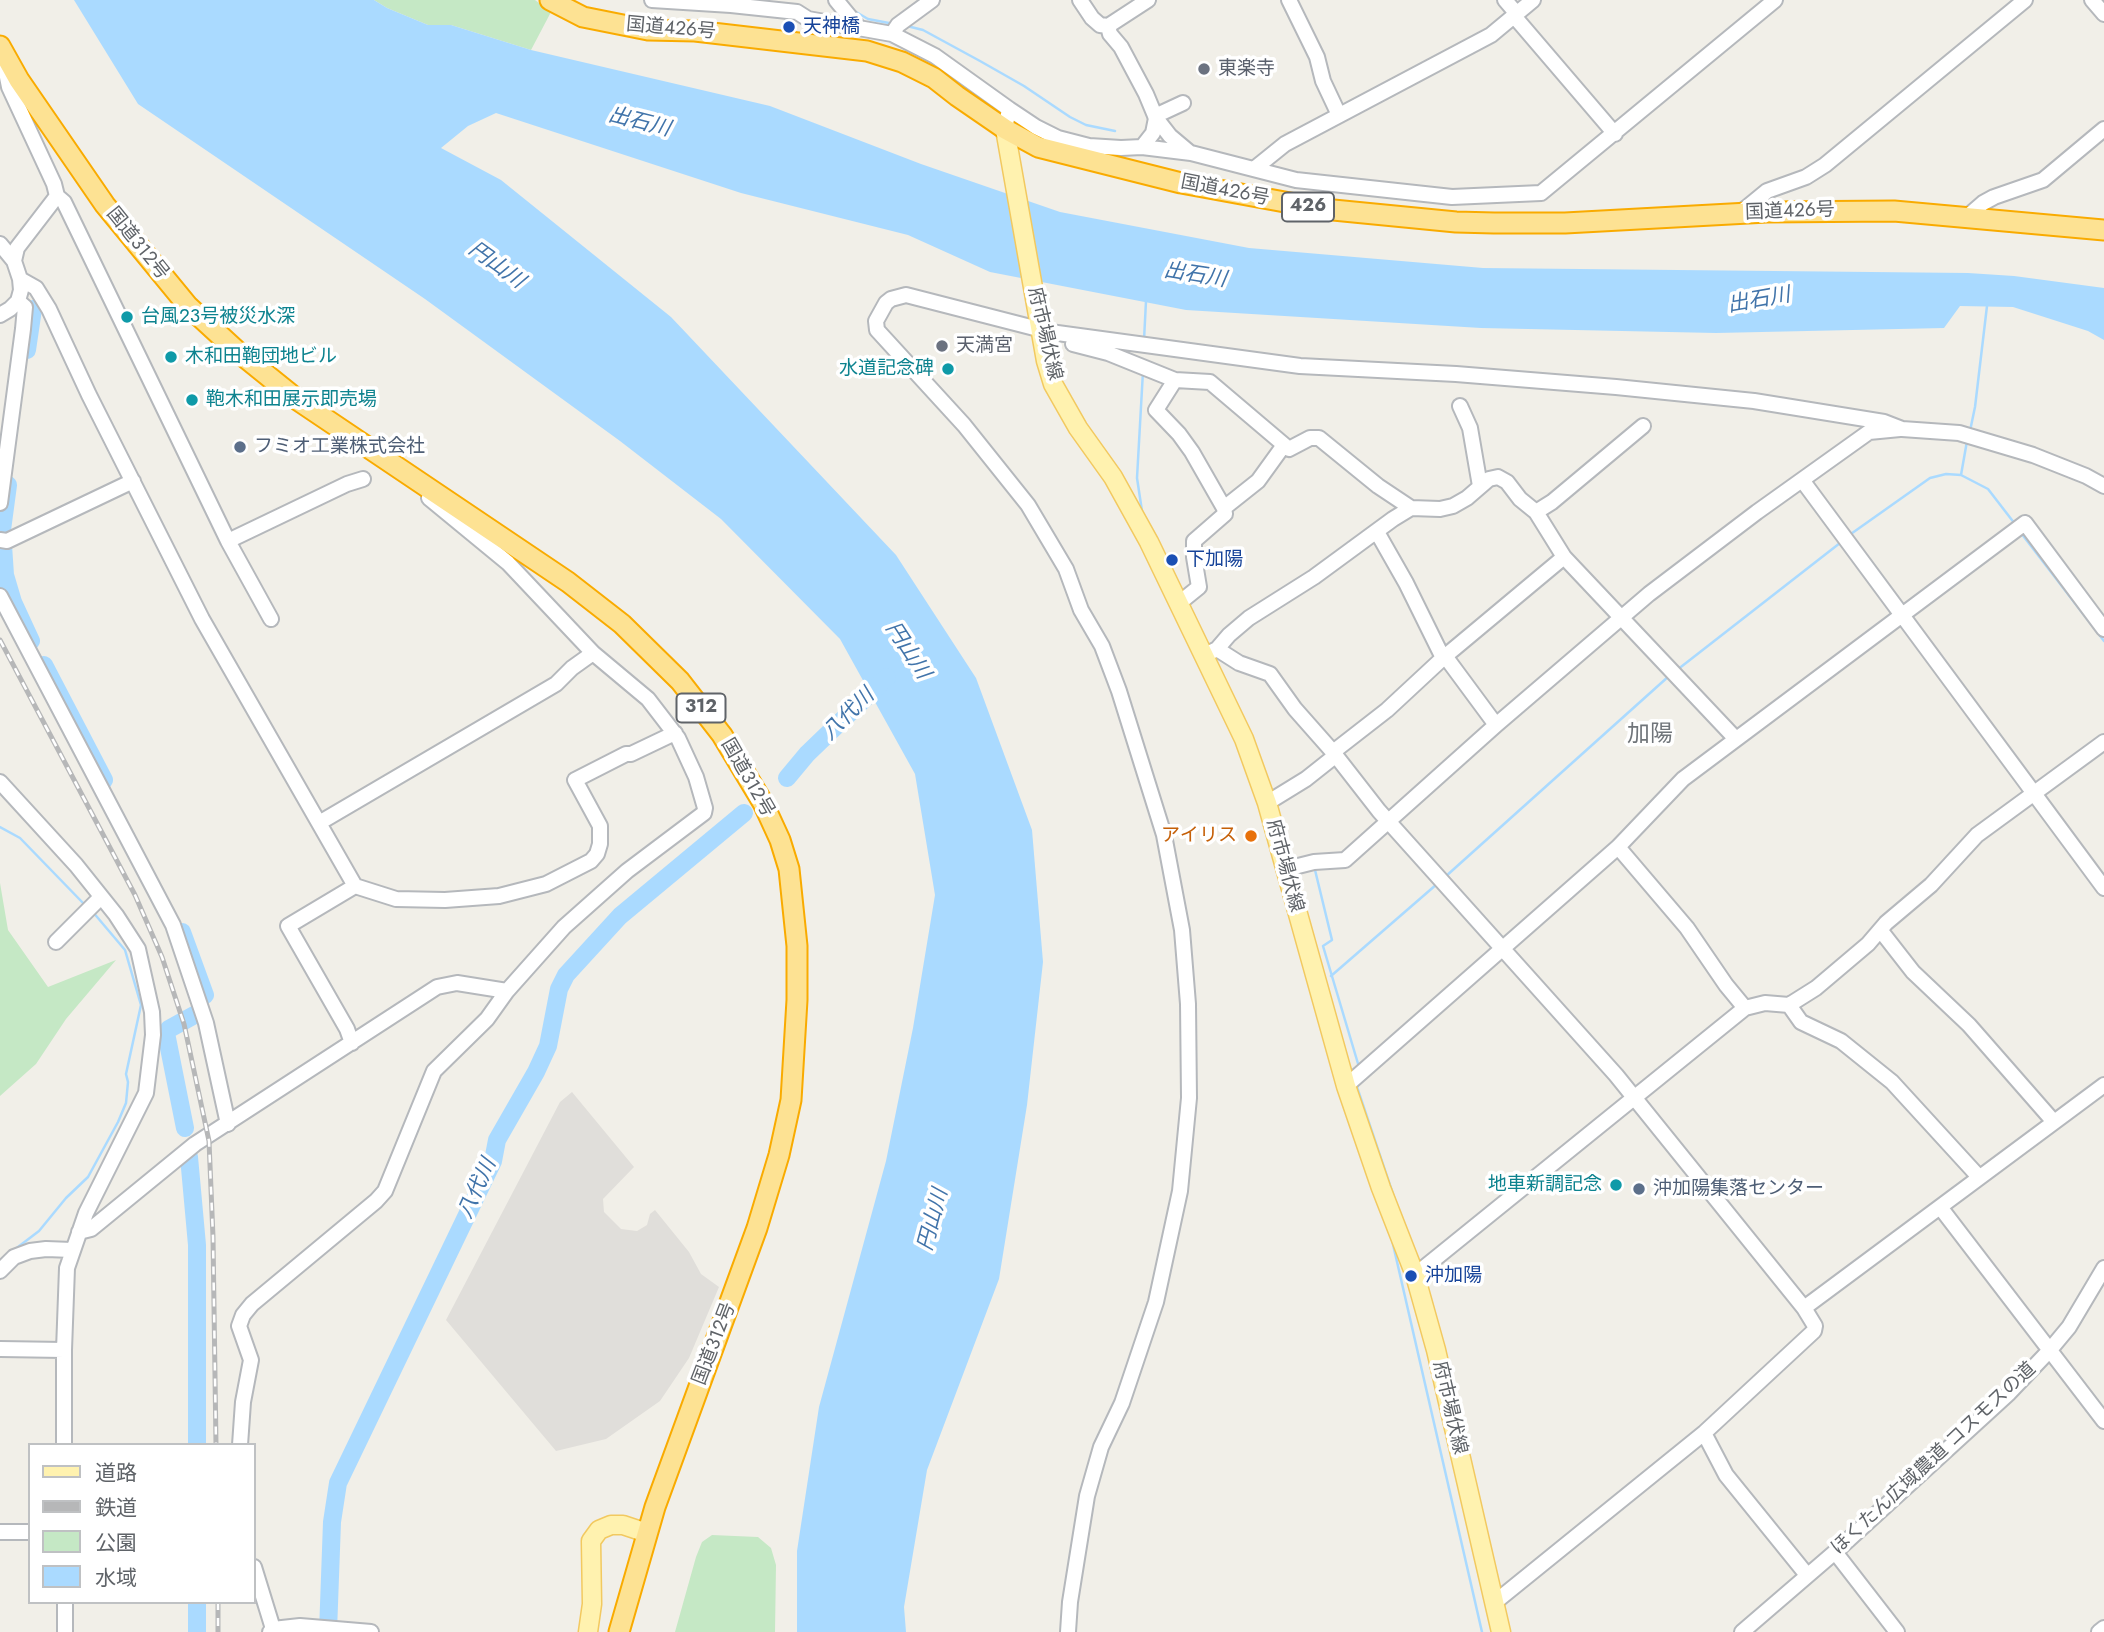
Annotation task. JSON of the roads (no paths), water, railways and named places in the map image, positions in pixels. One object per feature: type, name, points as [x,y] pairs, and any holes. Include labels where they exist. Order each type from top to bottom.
[{"type":"highway","name":"国道426号","points":[[550,0],[583,17],[648,30],[695,31],[867,51],[902,62],[934,78],[1005,129],[1038,147],[1136,172],[1323,209],[1456,222],[1494,223],[1565,223],[1739,214],[1894,211],[2104,230]]},
{"type":"highway","name":"国道312号","points":[[4,54],[105,205],[188,306],[267,377],[568,582],[622,624],[660,660],[700,706],[742,765],[763,803],[789,869],[797,946],[795,1058],[779,1156],[757,1228],[655,1507],[619,1632]]},
{"type":"main road","name":"府市場伏線","points":[[1005,129],[1043,326],[1046,361],[1062,402],[1113,477],[1149,542],[1178,604],[1210,652],[1267,803],[1346,1086],[1381,1188],[1415,1275],[1436,1350],[1501,1632]]},
{"type":"main road","points":[[588,1632],[592,1604],[591,1541],[599,1530],[611,1525],[623,1525],[647,1533]]},
{"type":"street","points":[[652,0],[797,12],[808,19],[892,34],[935,56],[1035,127],[1058,138],[1089,146],[1142,147],[1191,153],[1316,183],[1452,197],[1541,193],[1775,0]]},
{"type":"street","points":[[836,0],[859,27]]},
{"type":"street","points":[[892,34],[898,25],[932,0]]},
{"type":"street","points":[[1080,0],[1093,18],[1108,26],[1148,0]]},
{"type":"street","points":[[1289,0],[1317,57],[1323,81],[1339,115]]},
{"type":"street","points":[[1505,0],[1615,134]]},
{"type":"street","points":[[1254,169],[1285,144],[1490,35],[1533,0]]},
{"type":"street","points":[[1739,214],[1768,191],[1806,177],[1825,165],[2025,0]]},
{"type":"street","points":[[2092,0],[2104,15]]},
{"type":"street","points":[[1108,26],[1156,117],[1170,136],[1191,153]]},
{"type":"street","points":[[4,54],[9,87],[57,196],[64,202],[123,328],[271,619]]},
{"type":"street","points":[[1156,117],[1183,103]]},
{"type":"street","points":[[1005,129],[1009,109]]},
{"type":"street","points":[[1142,147],[1153,133],[1156,117]]},
{"type":"street","points":[[1968,216],[1994,197],[2043,180],[2104,129]]},
{"type":"street","points":[[0,315],[18,301],[21,290],[15,261],[16,248],[57,196]]},
{"type":"street","points":[[0,244],[15,261]]},
{"type":"street","points":[[20,279],[36,288],[49,309],[202,619],[355,886],[396,900],[445,900],[499,896],[550,883],[592,861],[600,844],[601,834],[597,818],[575,780],[675,733]]},
{"type":"street","points":[[1068,1632],[1070,1602],[1087,1496],[1101,1447],[1122,1403],[1156,1302],[1181,1191],[1189,1098],[1188,1004],[1182,930],[1164,835],[1119,691],[1102,646],[1081,610],[1066,569],[1028,505],[964,425],[877,330],[876,321],[886,303],[906,295],[1043,326],[1300,366],[1456,374],[1616,387],[1749,401],[1884,422],[1902,429]]},
{"type":"street","points":[[0,503],[25,307],[18,301]]},
{"type":"street","points":[[1043,326],[1060,340],[1108,353],[1175,380],[1210,382],[1289,449],[1310,439],[1319,438],[1378,486],[1411,508],[1440,509],[1453,506],[1489,479],[1498,477],[1507,482],[1520,499],[1536,512],[1564,557],[1735,738]]},
{"type":"street","points":[[1175,380],[1156,410],[1192,452],[1225,514],[1194,541],[1199,587],[1178,604]]},
{"type":"street","points":[[1460,406],[1470,428],[1480,486]]},
{"type":"street","points":[[1536,512],[1552,502],[1643,426]]},
{"type":"street","points":[[1286,869],[1314,862],[1345,860],[1620,617],[1869,432],[1902,429],[1959,433],[2032,455],[2104,486]]},
{"type":"street","points":[[1224,508],[1258,481],[1284,445]]},
{"type":"street","points":[[229,541],[347,484],[363,479]]},
{"type":"street","points":[[240,1443],[243,1402],[251,1360],[239,1326],[243,1315],[252,1304],[385,1191],[434,1071],[487,1019],[507,991],[564,927],[627,870],[704,813],[702,794],[675,733],[648,699],[593,653],[508,563],[420,491],[416,479]]},
{"type":"street","points":[[1802,480],[2104,888]]},
{"type":"street","points":[[3,541],[133,481]]},
{"type":"street","points":[[1411,508],[1314,576],[1248,618],[1210,652],[1270,674],[1295,709],[1389,821],[1634,1098],[1804,1308],[1815,1326],[1814,1331],[1704,1433],[1494,1603]]},
{"type":"street","points":[[1346,1086],[1618,847],[1683,779],[2025,523],[2104,629]]},
{"type":"street","points":[[1377,532],[1444,657],[1496,725]]},
{"type":"street","points":[[1267,803],[1306,779],[1444,657],[1564,557]]},
{"type":"street","points":[[0,596],[173,925],[206,1023],[228,1124]]},
{"type":"street","points":[[319,823],[556,684],[593,653]]},
{"type":"street","points":[[1415,1275],[1745,1008],[1765,1003],[1790,1006],[1816,988],[1931,885],[1977,835],[2104,742]]},
{"type":"street","points":[[0,782],[76,865],[138,949],[152,1012],[153,1035],[146,1093],[72,1250],[65,1290],[64,1443]]},
{"type":"street","points":[[1618,847],[1687,928],[1745,1008]]},
{"type":"street","points":[[352,1043],[347,1029],[288,926],[355,886]]},
{"type":"street","points":[[57,942],[101,897]]},
{"type":"street","points":[[1881,931],[1913,972],[1969,1025],[2054,1122]]},
{"type":"street","points":[[79,1232],[90,1228],[195,1144],[437,987],[457,984],[507,991]]},
{"type":"street","points":[[1790,1006],[1801,1022],[1840,1041],[1892,1082],[1979,1177]]},
{"type":"street","points":[[1804,1308],[2104,1085]]},
{"type":"street","points":[[1940,1207],[2104,1421]]},
{"type":"street","points":[[0,1271],[14,1257],[30,1251],[72,1250]]},
{"type":"street","name":"ほくたん広域農道 コスモスの道","points":[[1742,1632],[1835,1552],[2009,1393],[2068,1327],[2104,1268]]},
{"type":"street","points":[[0,1349],[64,1350]]},
{"type":"street","points":[[1704,1433],[1726,1475],[1807,1575]]},
{"type":"street","points":[[0,1532],[28,1532]]},
{"type":"street","points":[[1835,1552],[1897,1632]]},
{"type":"street","points":[[256,1574],[272,1631],[300,1626],[371,1632]]},
{"type":"street","points":[[65,1604],[65,1632]]},
{"type":"street","points":[[2099,1632],[2104,1628]]},
{"type":"water","points":[[74,0],[374,0],[428,25],[451,25],[531,50],[770,106],[921,164],[1060,212],[1249,248],[1483,268],[1968,273],[2104,288],[2104,340],[2088,331],[2013,307],[1960,306],[1944,328],[1716,333],[1481,328],[1186,310],[990,272],[908,235],[741,193],[496,113],[468,126],[441,148],[501,180],[671,317],[896,555],[976,678],[1032,830],[1043,962],[1027,1105],[999,1279],[927,1470],[904,1607],[906,1632],[797,1632],[797,1551],[819,1407],[886,1161],[913,1028],[935,895],[915,774],[840,639],[721,519],[620,441],[425,299],[138,104]]},
{"type":"waterway","points":[[851,9],[868,19],[894,24]]},
{"type":"waterway","points":[[907,26],[923,30],[980,61],[1070,117],[1086,125],[1115,131]]},
{"type":"waterway","points":[[1144,340],[1146,301]]},
{"type":"waterway","points":[[1970,431],[1987,306]]},
{"type":"waterway","points":[[27,350],[33,309]]},
{"type":"waterway","points":[[1142,511],[1137,478],[1143,371]]},
{"type":"waterway","points":[[1967,441],[1961,475],[1988,489],[2015,524]]},
{"type":"waterway","points":[[1848,536],[1930,478],[1946,474],[1961,475]]},
{"type":"waterway","points":[[8,485],[2,530],[5,575],[13,602],[31,641]]},
{"type":"waterway","points":[[2021,533],[2104,641]]},
{"type":"waterway","points":[[1677,670],[1840,543]]},
{"type":"waterway","points":[[44,665],[104,780]]},
{"type":"waterway","points":[[1445,877],[1669,676]]},
{"type":"waterway","name":"八代川","points":[[787,778],[807,754],[887,677]]},
{"type":"waterway","name":"八代川","points":[[328,1632],[332,1522],[338,1483],[493,1161],[497,1140],[548,1046],[559,989],[566,975],[620,916],[744,813]]},
{"type":"waterway","points":[[0,827],[20,838],[84,904]]},
{"type":"waterway","points":[[1310,868],[1315,870],[1332,940],[1323,946],[1359,1067]]},
{"type":"waterway","points":[[1331,976],[1437,884]]},
{"type":"waterway","points":[[14,1250],[39,1231],[66,1198],[88,1177],[126,1103],[126,1074],[141,1005],[125,950],[92,911]]},
{"type":"waterway","points":[[182,932],[205,995]]},
{"type":"waterway","points":[[185,1128],[166,1033],[198,1013]]},
{"type":"waterway","points":[[1356,1084],[1396,1203]]},
{"type":"waterway","points":[[189,1157],[197,1245],[197,1443]]},
{"type":"waterway","points":[[1392,1240],[1482,1632]]},
{"type":"waterway","points":[[197,1604],[197,1632]]},
{"type":"railway","points":[[0,640],[135,895],[162,957],[184,1024],[209,1141],[216,1443]]},
{"type":"railway","points":[[218,1604],[218,1632]]},
{"type":"place","name":"天神橋","points":[[789,27]]},
{"type":"place","name":"東楽寺","points":[[1204,69]]},
{"type":"place","name":"台風23号被災水深","points":[[127,317]]},
{"type":"place","name":"天満宮","points":[[942,346]]},
{"type":"place","name":"木和田鞄団地ビル","points":[[171,357]]},
{"type":"place","name":"水道記念碑","points":[[948,369]]},
{"type":"place","name":"鞄木和田展示即売場","points":[[192,400]]},
{"type":"place","name":"フミオ工業株式会社","points":[[240,447]]},
{"type":"place","name":"下加陽","points":[[1172,560]]},
{"type":"place","name":"アイリス","points":[[1251,836]]},
{"type":"place","name":"地車新調記念","points":[[1616,1185]]},
{"type":"place","name":"沖加陽集落センター","points":[[1639,1189]]},
{"type":"place","name":"沖加陽","points":[[1411,1276]]},
{"type":"district","name":"加陽","points":[[1650,735]]},
{"type":"water label","name":"出石川","points":[[639,123]]},
{"type":"water label","name":"円山川","points":[[496,266]]},
{"type":"water label","name":"出石川","points":[[1195,276]]},
{"type":"water label","name":"出石川","points":[[1759,301]]},
{"type":"water label","name":"円山川","points":[[907,651]]},
{"type":"water label","name":"円山川","points":[[934,1220]]}]
